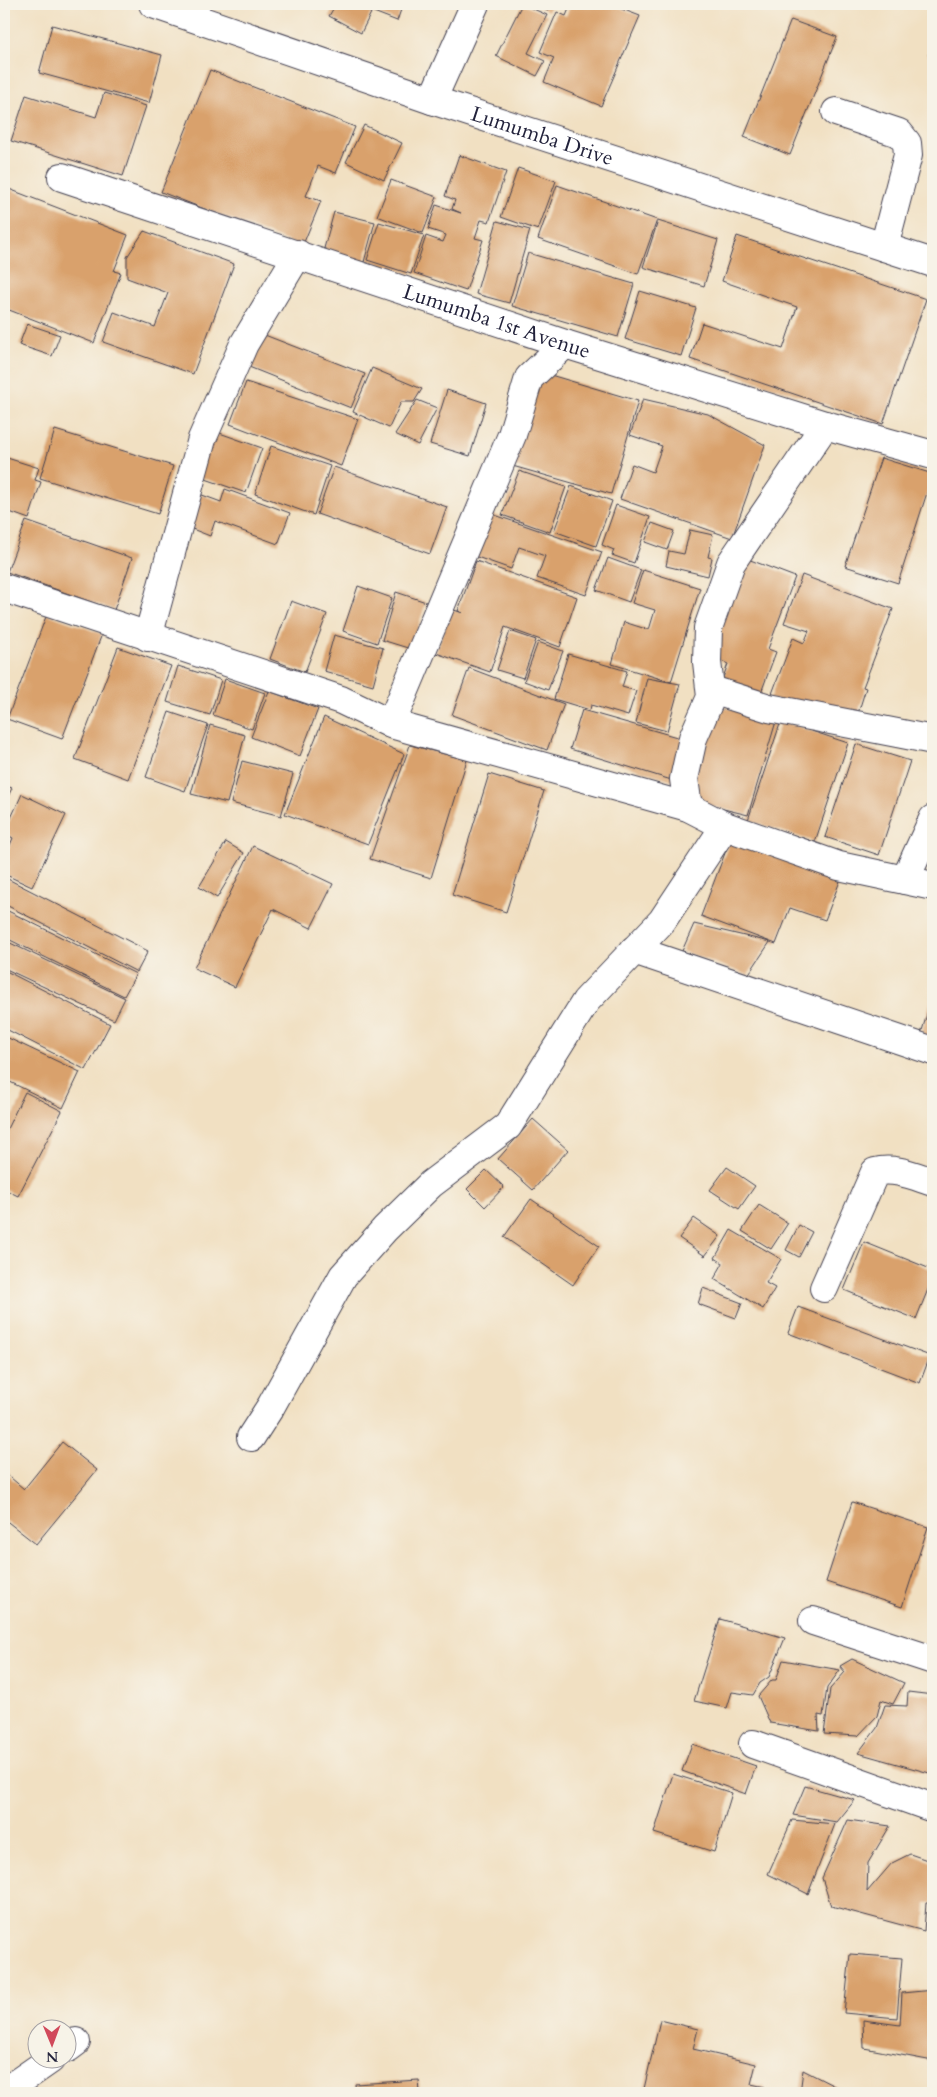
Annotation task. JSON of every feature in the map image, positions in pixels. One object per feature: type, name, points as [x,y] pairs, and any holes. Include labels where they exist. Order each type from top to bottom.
[{"type":"street","name":"Lumumba Drive","points":[[153,4],[432,100],[933,263]]},
{"type":"street","points":[[432,100],[475,4]]},
{"type":"street","points":[[836,112],[899,133],[907,143],[908,155],[884,247]]},
{"type":"street","name":"Lumumba 1st Avenue","points":[[62,177],[565,344],[826,425],[933,455]]},
{"type":"street","points":[[148,637],[202,439],[244,344],[298,254]]},
{"type":"street","points":[[391,724],[512,436],[529,378],[565,344]]},
{"type":"street","points":[[688,807],[684,779],[693,738],[711,697],[712,690],[708,662],[708,628],[731,563],[826,425]]},
{"type":"street","points":[[4,588],[341,700],[391,724],[688,807],[726,826],[839,866],[933,886]]},
{"type":"street","points":[[712,690],[769,708],[933,740]]},
{"type":"street","points":[[905,880],[933,818]]},
{"type":"street","points":[[251,1437],[271,1406],[342,1276],[384,1229],[431,1184],[508,1126],[586,1001],[662,921],[726,826]]},
{"type":"street","points":[[634,950],[933,1052]]},
{"type":"street","points":[[824,1288],[875,1172],[885,1170],[896,1171],[933,1182]]},
{"type":"street","points":[[814,1622],[933,1660]]},
{"type":"street","points":[[753,1744],[933,1808]]},
{"type":"street","points":[[4,2092],[36,2070]]},
{"type":"building","points":[[336,4],[354,4],[371,13],[361,33],[329,16]]},
{"type":"building","points":[[368,4],[403,4],[397,21],[366,9]]},
{"type":"building","points":[[522,4],[547,15],[528,53],[545,61],[537,76],[496,56]]},
{"type":"building","points":[[534,4],[553,4],[548,11]]},
{"type":"building","points":[[571,4],[621,4],[619,8],[640,16],[601,106],[544,82],[554,58],[540,52],[557,12],[566,16]]},
{"type":"building","points":[[791,20],[837,37],[790,155],[744,137]]},
{"type":"building","points":[[52,25],[162,55],[149,103],[39,73]]},
{"type":"building","points":[[933,42],[933,57],[928,55]]},
{"type":"building","points":[[210,70],[355,127],[336,173],[318,166],[306,196],[321,201],[302,247],[161,192]]},
{"type":"building","points":[[104,93],[146,106],[123,176],[11,141],[26,95],[96,117]]},
{"type":"building","points":[[364,125],[402,143],[384,180],[346,162]]},
{"type":"building","points":[[459,155],[506,172],[489,222],[481,220],[475,238],[483,240],[466,291],[414,273],[426,236],[443,242],[446,235],[428,229],[436,205],[461,213],[452,209],[455,200],[445,196]]},
{"type":"building","points":[[518,168],[556,181],[538,230],[501,217]]},
{"type":"building","points":[[391,180],[437,197],[423,233],[377,216]]},
{"type":"building","points":[[557,185],[657,220],[638,274],[538,239]]},
{"type":"building","points":[[9,189],[128,235],[114,271],[121,273],[94,343],[4,308],[4,204]]},
{"type":"building","points":[[334,212],[375,222],[364,262],[323,252]]},
{"type":"building","points":[[497,221],[530,230],[509,303],[476,294]]},
{"type":"building","points":[[658,221],[718,240],[704,286],[643,267]]},
{"type":"building","points":[[379,222],[424,235],[411,274],[367,260]]},
{"type":"building","points":[[144,231],[234,264],[193,374],[103,342],[114,312],[155,327],[168,293],[127,278],[127,257]]},
{"type":"building","points":[[737,236],[926,299],[883,424],[690,359],[702,323],[783,349],[797,307],[722,281]]},
{"type":"building","points":[[528,253],[634,284],[618,337],[512,306]]},
{"type":"building","points":[[640,291],[696,308],[681,356],[625,339]]},
{"type":"building","points":[[27,324],[60,335],[52,356],[19,345]]},
{"type":"building","points":[[257,332],[365,374],[351,408],[244,365]]},
{"type":"building","points":[[372,368],[422,389],[414,402],[401,402],[389,428],[353,412]]},
{"type":"building","points":[[537,371],[638,401],[611,494],[509,465]]},
{"type":"building","points":[[246,382],[358,419],[341,466],[230,424]]},
{"type":"building","points":[[447,390],[486,403],[470,456],[430,444]]},
{"type":"building","points":[[643,399],[708,414],[765,445],[732,538],[620,499],[632,464],[653,472],[662,446],[630,435]]},
{"type":"building","points":[[417,400],[437,408],[418,445],[395,434]]},
{"type":"building","points":[[55,430],[173,466],[158,514],[40,478]]},
{"type":"building","points":[[211,430],[262,448],[246,493],[194,475]]},
{"type":"building","points":[[271,446],[330,466],[314,515],[255,494]]},
{"type":"building","points":[[4,457],[39,468],[35,480],[41,482],[29,519],[4,510]]},
{"type":"building","points":[[881,458],[933,474],[898,583],[845,566]]},
{"type":"building","points":[[334,467],[447,507],[430,554],[317,514]]},
{"type":"building","points":[[519,471],[566,487],[550,532],[502,515]]},
{"type":"building","points":[[571,486],[612,501],[596,546],[554,531]]},
{"type":"building","points":[[225,489],[290,513],[278,544],[215,521],[210,536],[182,525],[194,492],[221,502]]},
{"type":"building","points":[[616,505],[650,517],[634,563],[612,555],[614,550],[602,545]]},
{"type":"building","points":[[489,513],[602,552],[586,595],[537,578],[545,556],[519,547],[511,569],[474,556]]},
{"type":"building","points":[[26,521],[132,558],[114,610],[7,572]]},
{"type":"building","points":[[652,523],[674,531],[667,550],[645,542]]},
{"type":"building","points":[[690,530],[713,535],[708,557],[712,558],[708,576],[666,566],[669,551],[684,554]]},
{"type":"building","points":[[608,558],[641,570],[629,602],[596,590]]},
{"type":"building","points":[[745,558],[795,577],[768,649],[776,652],[759,698],[721,683],[728,664],[711,656]]},
{"type":"building","points":[[476,561],[577,597],[560,647],[505,627],[490,672],[436,653],[451,609],[463,613],[458,611]]},
{"type":"building","points":[[643,570],[700,588],[671,682],[612,664],[624,622],[649,630],[655,610],[632,603]]},
{"type":"building","points":[[802,575],[893,609],[863,687],[866,688],[855,723],[770,699],[793,638],[804,643],[809,631],[784,623]]},
{"type":"building","points":[[358,586],[392,598],[377,643],[343,631]]},
{"type":"building","points":[[396,592],[426,602],[411,649],[382,640]]},
{"type":"building","points":[[291,601],[327,614],[305,672],[270,659]]},
{"type":"building","points":[[47,614],[102,634],[62,739],[7,719]]},
{"type":"building","points":[[510,631],[536,640],[523,678],[497,670]]},
{"type":"building","points":[[334,635],[383,648],[373,685],[324,671]]},
{"type":"building","points":[[538,642],[563,651],[548,690],[524,681]]},
{"type":"building","points":[[118,647],[171,666],[128,779],[75,759]]},
{"type":"building","points":[[568,654],[627,671],[622,687],[636,691],[628,716],[591,705],[590,710],[554,699]]},
{"type":"building","points":[[178,666],[221,680],[210,715],[167,702]]},
{"type":"building","points":[[469,668],[564,704],[547,750],[452,715]]},
{"type":"building","points":[[647,678],[680,684],[667,731],[636,723]]},
{"type":"building","points":[[225,679],[265,693],[252,729],[213,715]]},
{"type":"building","points":[[269,691],[318,709],[300,756],[251,737]]},
{"type":"building","points":[[716,706],[777,718],[748,815],[687,800]]},
{"type":"building","points":[[582,710],[691,741],[678,782],[570,749]]},
{"type":"building","points":[[169,712],[208,725],[185,791],[146,777]]},
{"type":"building","points":[[324,717],[404,754],[368,844],[285,814]]},
{"type":"building","points":[[781,721],[848,743],[815,842],[748,820]]},
{"type":"building","points":[[210,725],[245,735],[227,803],[191,794]]},
{"type":"building","points":[[856,744],[910,761],[879,855],[825,837]]},
{"type":"building","points":[[410,745],[467,760],[431,878],[370,859]]},
{"type":"building","points":[[242,761],[293,774],[281,816],[231,803]]},
{"type":"building","points":[[489,774],[544,791],[506,912],[452,895]]},
{"type":"building","points":[[4,785],[12,788],[4,805]]},
{"type":"building","points":[[22,794],[66,815],[32,887],[4,874],[4,859],[13,838],[4,833]]},
{"type":"building","points":[[730,840],[840,881],[825,920],[790,908],[776,944],[701,916]]},
{"type":"building","points":[[226,842],[244,853],[217,898],[199,887]]},
{"type":"building","points":[[253,846],[333,884],[311,928],[273,909],[235,987],[194,968]]},
{"type":"building","points":[[4,877],[148,951],[137,972],[4,904]]},
{"type":"building","points":[[4,909],[136,974],[124,996],[4,937]]},
{"type":"building","points":[[694,924],[770,942],[748,975],[682,951]]},
{"type":"building","points":[[4,940],[125,998],[114,1020],[4,968]]},
{"type":"building","points":[[4,970],[110,1024],[86,1070],[4,1028]]},
{"type":"building","points":[[933,994],[933,1038],[921,1034]]},
{"type":"building","points":[[4,1036],[80,1072],[63,1108],[4,1079]]},
{"type":"building","points":[[25,1092],[62,1111],[18,1196],[4,1189],[4,1135]]},
{"type":"building","points":[[533,1119],[568,1150],[533,1190],[498,1159]]},
{"type":"building","points":[[727,1167],[755,1186],[739,1209],[710,1190]]},
{"type":"building","points":[[486,1170],[504,1187],[485,1207],[467,1189]]},
{"type":"building","points":[[531,1199],[599,1246],[573,1285],[504,1237]]},
{"type":"building","points":[[759,1205],[788,1223],[771,1249],[742,1231]]},
{"type":"building","points":[[694,1218],[720,1236],[705,1256],[679,1238]]},
{"type":"building","points":[[799,1225],[812,1232],[799,1257],[786,1250]]},
{"type":"building","points":[[731,1230],[781,1259],[766,1283],[775,1288],[763,1309],[714,1279],[723,1263],[715,1258]]},
{"type":"building","points":[[864,1242],[933,1270],[933,1277],[916,1319],[844,1290]]},
{"type":"building","points":[[703,1288],[742,1303],[736,1318],[698,1304]]},
{"type":"building","points":[[798,1307],[930,1356],[920,1383],[788,1333]]},
{"type":"building","points":[[62,1442],[97,1470],[36,1544],[4,1519],[4,1472],[24,1489]]},
{"type":"building","points":[[852,1502],[928,1527],[902,1607],[826,1582]]},
{"type":"building","points":[[720,1619],[785,1638],[769,1677],[760,1683],[753,1695],[732,1692],[727,1708],[694,1701]]},
{"type":"building","points":[[852,1659],[904,1683],[893,1704],[881,1700],[877,1716],[858,1736],[824,1734],[830,1689],[845,1672],[840,1666]]},
{"type":"building","points":[[783,1660],[840,1670],[827,1688],[823,1716],[818,1715],[819,1731],[770,1723],[758,1696],[772,1680],[776,1680]]},
{"type":"building","points":[[908,1692],[933,1695],[933,1774],[858,1753],[877,1728],[885,1705],[907,1706]]},
{"type":"building","points":[[692,1744],[756,1766],[746,1794],[682,1771]]},
{"type":"building","points":[[673,1774],[732,1793],[714,1852],[654,1833]]},
{"type":"building","points":[[805,1786],[855,1800],[837,1822],[793,1815]]},
{"type":"building","points":[[792,1820],[835,1824],[808,1894],[768,1874]]},
{"type":"building","points":[[848,1820],[890,1826],[868,1863],[867,1892],[892,1863],[910,1854],[933,1862],[933,1903],[926,1903],[924,1931],[831,1906],[822,1878]]},
{"type":"building","points":[[850,1954],[902,1958],[897,2018],[844,2013]]},
{"type":"building","points":[[933,1990],[933,2061],[864,2048],[863,2020],[900,2025],[902,1993]]},
{"type":"building","points":[[660,2020],[698,2029],[693,2049],[756,2064],[751,2084],[765,2087],[764,2093],[643,2093]]},
{"type":"building","points":[[803,2070],[848,2093],[800,2093]]},
{"type":"building","points":[[419,2080],[420,2093],[356,2093],[355,2084]]}]
